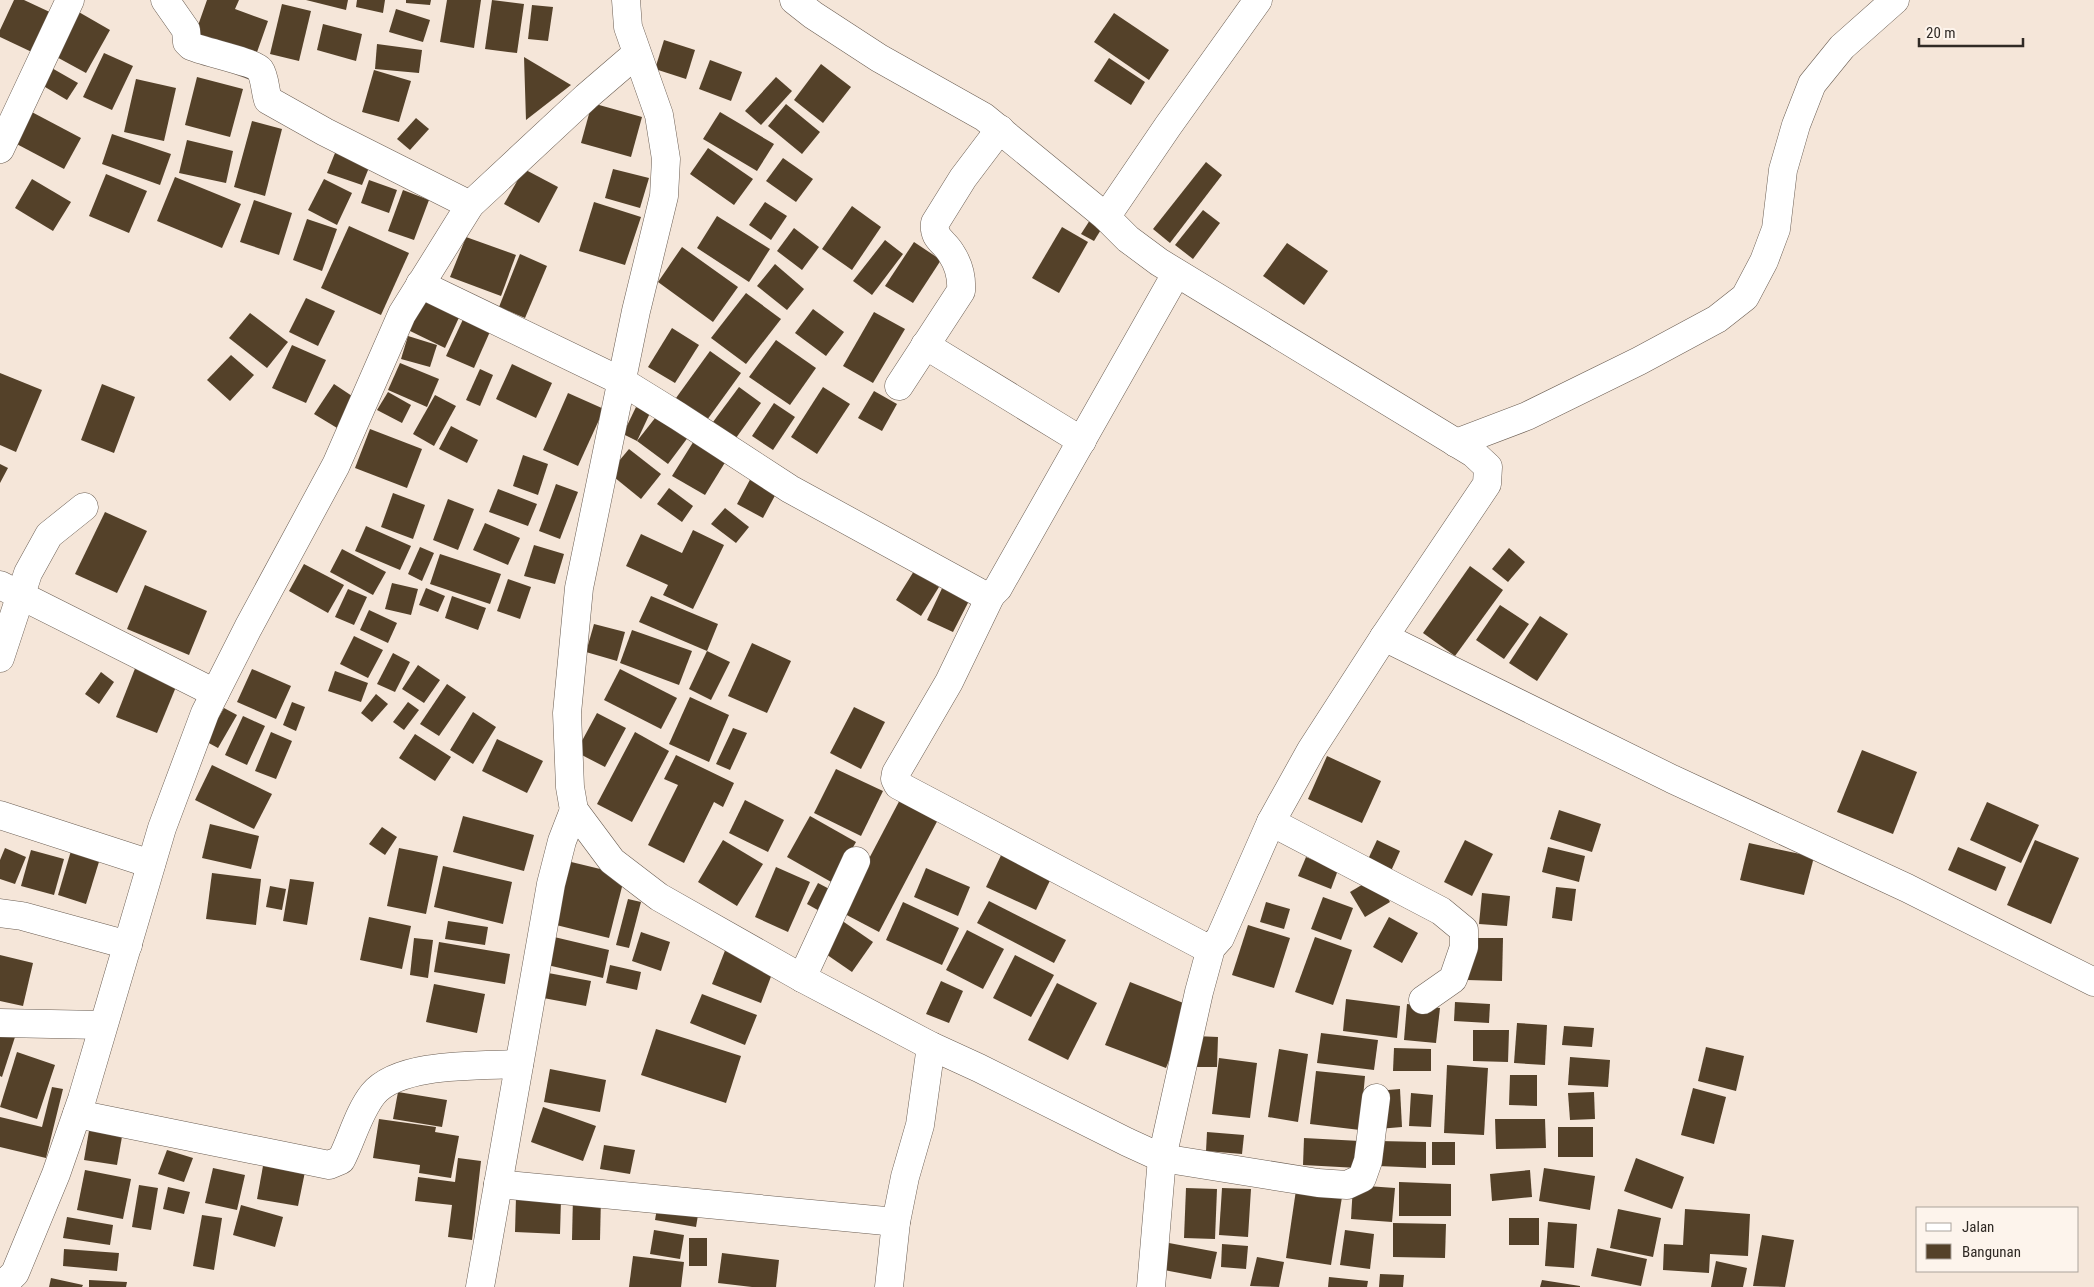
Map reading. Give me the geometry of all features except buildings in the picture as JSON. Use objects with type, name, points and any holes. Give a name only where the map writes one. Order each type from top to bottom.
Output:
[{"type":"street","points":[[0,149],[70,0]]},
{"type":"street","points":[[148,0],[161,2],[165,0],[186,30],[187,42],[191,46],[219,56],[256,65],[262,72],[268,100],[325,132],[470,205]]},
{"type":"street","points":[[794,0],[812,15],[879,58],[984,117],[1106,217],[1128,239],[1176,274],[1473,453],[1488,467],[1487,484],[1311,750],[1271,822],[1220,938],[1212,948],[1199,992],[1162,1158],[1151,1287]]},
{"type":"street","points":[[1106,217],[1258,0]]},
{"type":"street","points":[[1456,443],[1527,416],[1638,361],[1717,319],[1745,296],[1764,261],[1776,229],[1783,170],[1796,125],[1812,84],[1842,47],[1894,0]]},
{"type":"street","points":[[631,1],[628,27],[636,54],[659,114],[666,159],[664,196],[636,311],[579,588],[567,713],[570,787],[574,810],[612,861],[653,892],[802,978],[931,1046],[1162,1158],[1318,1183],[1348,1185],[1362,1178],[1368,1161],[1376,1098]]},
{"type":"street","points":[[0,1284],[6,1282],[15,1273],[56,1174],[77,1114],[162,828],[205,713],[336,465],[402,314],[470,205],[636,54]]},
{"type":"street","points":[[899,386],[961,291],[962,276],[951,252],[940,241],[934,231],[935,223],[973,164],[1000,130]]},
{"type":"street","points":[[1176,274],[998,588],[991,595],[948,682],[896,772],[895,779],[898,785],[1200,945],[1212,948]]},
{"type":"street","points":[[420,284],[622,382],[678,416],[790,490],[982,594],[991,595]]},
{"type":"street","points":[[925,345],[1082,441]]},
{"type":"street","points":[[0,658],[10,591],[28,573],[49,535],[84,507]]},
{"type":"street","points":[[10,591],[215,693]]},
{"type":"street","points":[[1384,637],[1672,779],[1907,888],[2094,982]]},
{"type":"street","points":[[480,1287],[551,884],[562,841],[574,810]]},
{"type":"street","points":[[0,815],[151,864]]},
{"type":"street","points":[[1271,822],[1441,912],[1464,930],[1464,946],[1453,979],[1423,1000]]},
{"type":"street","points":[[802,978],[856,861]]},
{"type":"street","points":[[0,913],[22,916],[128,945]]},
{"type":"street","points":[[0,1023],[102,1025]]},
{"type":"street","points":[[888,1287],[896,1222],[905,1177],[920,1125],[931,1046]]},
{"type":"street","points":[[77,1114],[329,1165],[341,1160],[371,1096],[381,1084],[417,1070],[519,1064]]},
{"type":"street","points":[[498,1184],[896,1222]]}]
